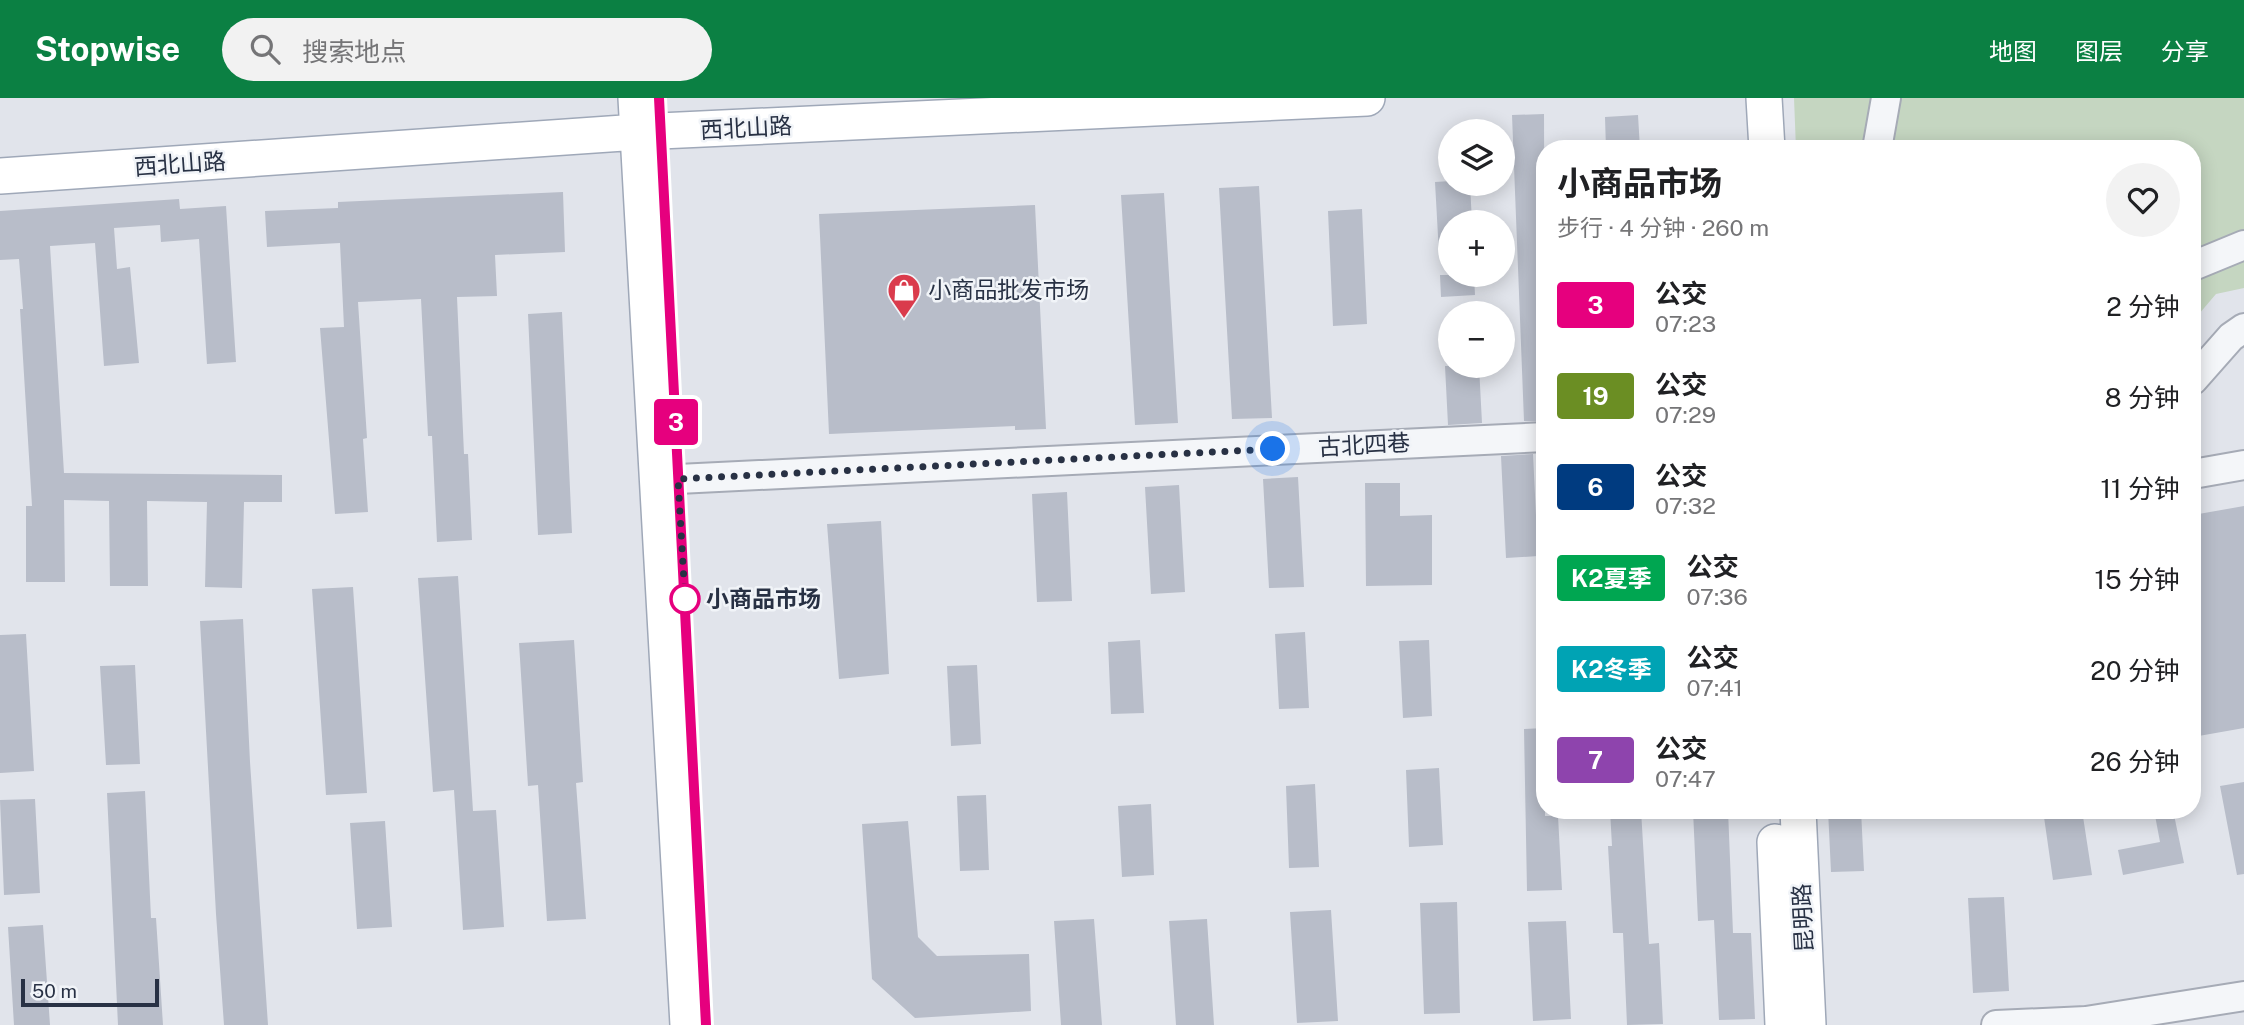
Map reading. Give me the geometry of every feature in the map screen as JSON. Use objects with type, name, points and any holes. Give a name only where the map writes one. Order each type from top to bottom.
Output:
[{"type":"main road","name":"西北山路","points":[[0,176],[649,115],[1367,98]]},
{"type":"main road","points":[[1745,98],[1747,140]]},
{"type":"main road","points":[[1764,98],[1766,140]]},
{"type":"main road","points":[[649,115],[678,479],[706,1025]]},
{"type":"main road","points":[[649,115],[688,1025]]},
{"type":"main road","name":"昆明路","points":[[1774,819],[1783,1025]]},
{"type":"main road","name":"昆明路","points":[[1798,819],[1808,1025]]},
{"type":"street","points":[[1879,140],[1886,98]]},
{"type":"street","points":[[2201,263],[2244,245]]},
{"type":"street","points":[[2201,371],[2231,337],[2244,328]]},
{"type":"street","name":"古北四巷","points":[[678,479],[1536,438]]},
{"type":"street","points":[[2201,473],[2244,465]]},
{"type":"street","points":[[1996,1025],[2086,1021],[2244,996]]},
{"type":"green space","points":[[1794,98],[2244,98],[2244,288],[2216,294],[2201,312],[2201,140],[1796,140]]},
{"type":"building","points":[[1544,114],[1544,140],[1536,140],[1536,421],[1524,421],[1515,192],[1515,119],[1512,119],[1512,115]]},
{"type":"building","points":[[1638,115],[1639,140],[1606,140],[1605,117]]},
{"type":"building","points":[[1435,182],[1438,182],[1438,196],[1471,196],[1471,210],[1438,210],[1438,236]]},
{"type":"building","points":[[1259,186],[1272,418],[1232,419],[1219,188]]},
{"type":"building","points":[[563,192],[565,252],[495,255],[497,296],[457,297],[464,454],[468,454],[472,540],[437,542],[421,299],[358,302],[367,438],[363,439],[368,512],[335,514],[320,328],[344,327],[340,243],[267,247],[265,211],[338,208],[338,202]]},
{"type":"building","points":[[1164,193],[1178,423],[1135,425],[1121,195]]},
{"type":"building","points":[[179,199],[180,209],[226,206],[236,362],[207,364],[199,239],[161,242],[160,225],[114,228],[117,269],[130,267],[139,363],[104,366],[95,243],[50,246],[64,473],[282,475],[282,502],[244,502],[242,588],[205,587],[207,502],[147,501],[148,586],[110,586],[109,501],[64,500],[65,582],[26,582],[26,506],[32,506],[20,309],[23,309],[19,259],[0,260],[0,211]]},
{"type":"building","name":"小商品批发市场","points":[[1035,205],[1046,429],[1015,430],[1015,426],[829,434],[819,214]]},
{"type":"building","points":[[1362,209],[1367,324],[1333,326],[1328,211]]},
{"type":"building","points":[[1441,287],[1475,287],[1475,295],[1441,297]]},
{"type":"building","points":[[562,312],[572,533],[538,535],[528,314]]},
{"type":"building","points":[[1446,378],[1480,378],[1482,423],[1448,425]]},
{"type":"building","points":[[1533,454],[1536,556],[1506,558],[1501,456]]},
{"type":"building","points":[[1298,477],[1304,587],[1269,588],[1263,479]]},
{"type":"building","points":[[1365,483],[1400,483],[1400,516],[1432,515],[1432,585],[1366,586]]},
{"type":"building","points":[[1179,485],[1185,592],[1151,594],[1145,487]]},
{"type":"building","points":[[1067,492],[1072,601],[1037,602],[1032,494]]},
{"type":"building","points":[[2244,506],[2244,728],[2201,736],[2201,514]]},
{"type":"building","points":[[881,521],[889,674],[839,679],[827,524]]},
{"type":"building","points":[[458,576],[473,811],[496,810],[504,927],[463,930],[454,790],[433,792],[418,578]]},
{"type":"building","points":[[353,587],[367,793],[326,795],[312,589]]},
{"type":"building","points":[[243,619],[268,1025],[224,1025],[216,914],[200,621]]},
{"type":"building","points":[[1305,632],[1309,708],[1279,709],[1275,634]]},
{"type":"building","points":[[26,634],[34,771],[0,773],[0,635]]},
{"type":"building","points":[[574,640],[583,782],[576,783],[586,919],[547,921],[538,785],[528,786],[519,643]]},
{"type":"building","points":[[1140,640],[1144,713],[1111,714],[1108,642]]},
{"type":"building","points":[[1429,640],[1432,716],[1403,718],[1399,641]]},
{"type":"building","points":[[135,665],[140,764],[106,765],[100,666]]},
{"type":"building","points":[[977,665],[981,744],[951,746],[947,666]]},
{"type":"building","points":[[1536,728],[1536,819],[1558,819],[1562,890],[1527,891],[1524,729]]},
{"type":"building","points":[[1439,768],[1443,845],[1409,847],[1406,770]]},
{"type":"building","points":[[2244,782],[2244,874],[2237,875],[2220,786]]},
{"type":"building","points":[[1315,784],[1319,867],[1289,868],[1286,786]]},
{"type":"building","points":[[145,791],[151,918],[156,918],[163,1025],[118,1025],[107,793]]},
{"type":"building","points":[[986,795],[989,870],[960,871],[957,796]]},
{"type":"building","points":[[35,799],[40,893],[4,895],[0,800]]},
{"type":"building","points":[[1151,804],[1154,875],[1122,877],[1118,806]]},
{"type":"building","points":[[1610,819],[1642,819],[1649,944],[1659,943],[1663,1024],[1627,1025],[1623,933],[1613,933],[1608,846],[1612,846]]},
{"type":"building","points":[[1693,819],[1728,819],[1733,933],[1751,933],[1755,1019],[1719,1020],[1714,920],[1698,921]]},
{"type":"building","points":[[1828,819],[1861,819],[1864,871],[1831,872]]},
{"type":"building","points":[[2044,819],[2083,819],[2092,875],[2053,880]]},
{"type":"building","points":[[2156,819],[2175,819],[2184,863],[2123,875],[2118,850],[2160,842]]},
{"type":"building","points":[[385,821],[392,927],[357,929],[350,823]]},
{"type":"building","points":[[908,821],[918,937],[937,956],[1029,954],[1031,1011],[915,1018],[872,979],[862,824]]},
{"type":"building","points":[[2004,897],[2009,991],[1973,993],[1968,898]]},
{"type":"building","points":[[1457,902],[1460,1013],[1424,1014],[1420,903]]},
{"type":"building","points":[[1331,910],[1338,1021],[1297,1023],[1290,912]]},
{"type":"building","points":[[1094,919],[1102,1025],[1061,1025],[1054,921]]},
{"type":"building","points":[[1207,919],[1214,1025],[1176,1025],[1169,921]]},
{"type":"building","points":[[1566,921],[1571,1019],[1533,1021],[1528,922]]},
{"type":"building","points":[[43,925],[50,1025],[14,1025],[8,927]]},
{"type":"bus line","name":"3","points":[[659,98],[706,1025]]},
{"type":"place","name":"小商品批发市场","points":[[904,320]]},
{"type":"place","name":"小商品市场","points":[[685,599]]},
{"type":"route","points":[[685,599],[678,479],[1273,449]]}]
